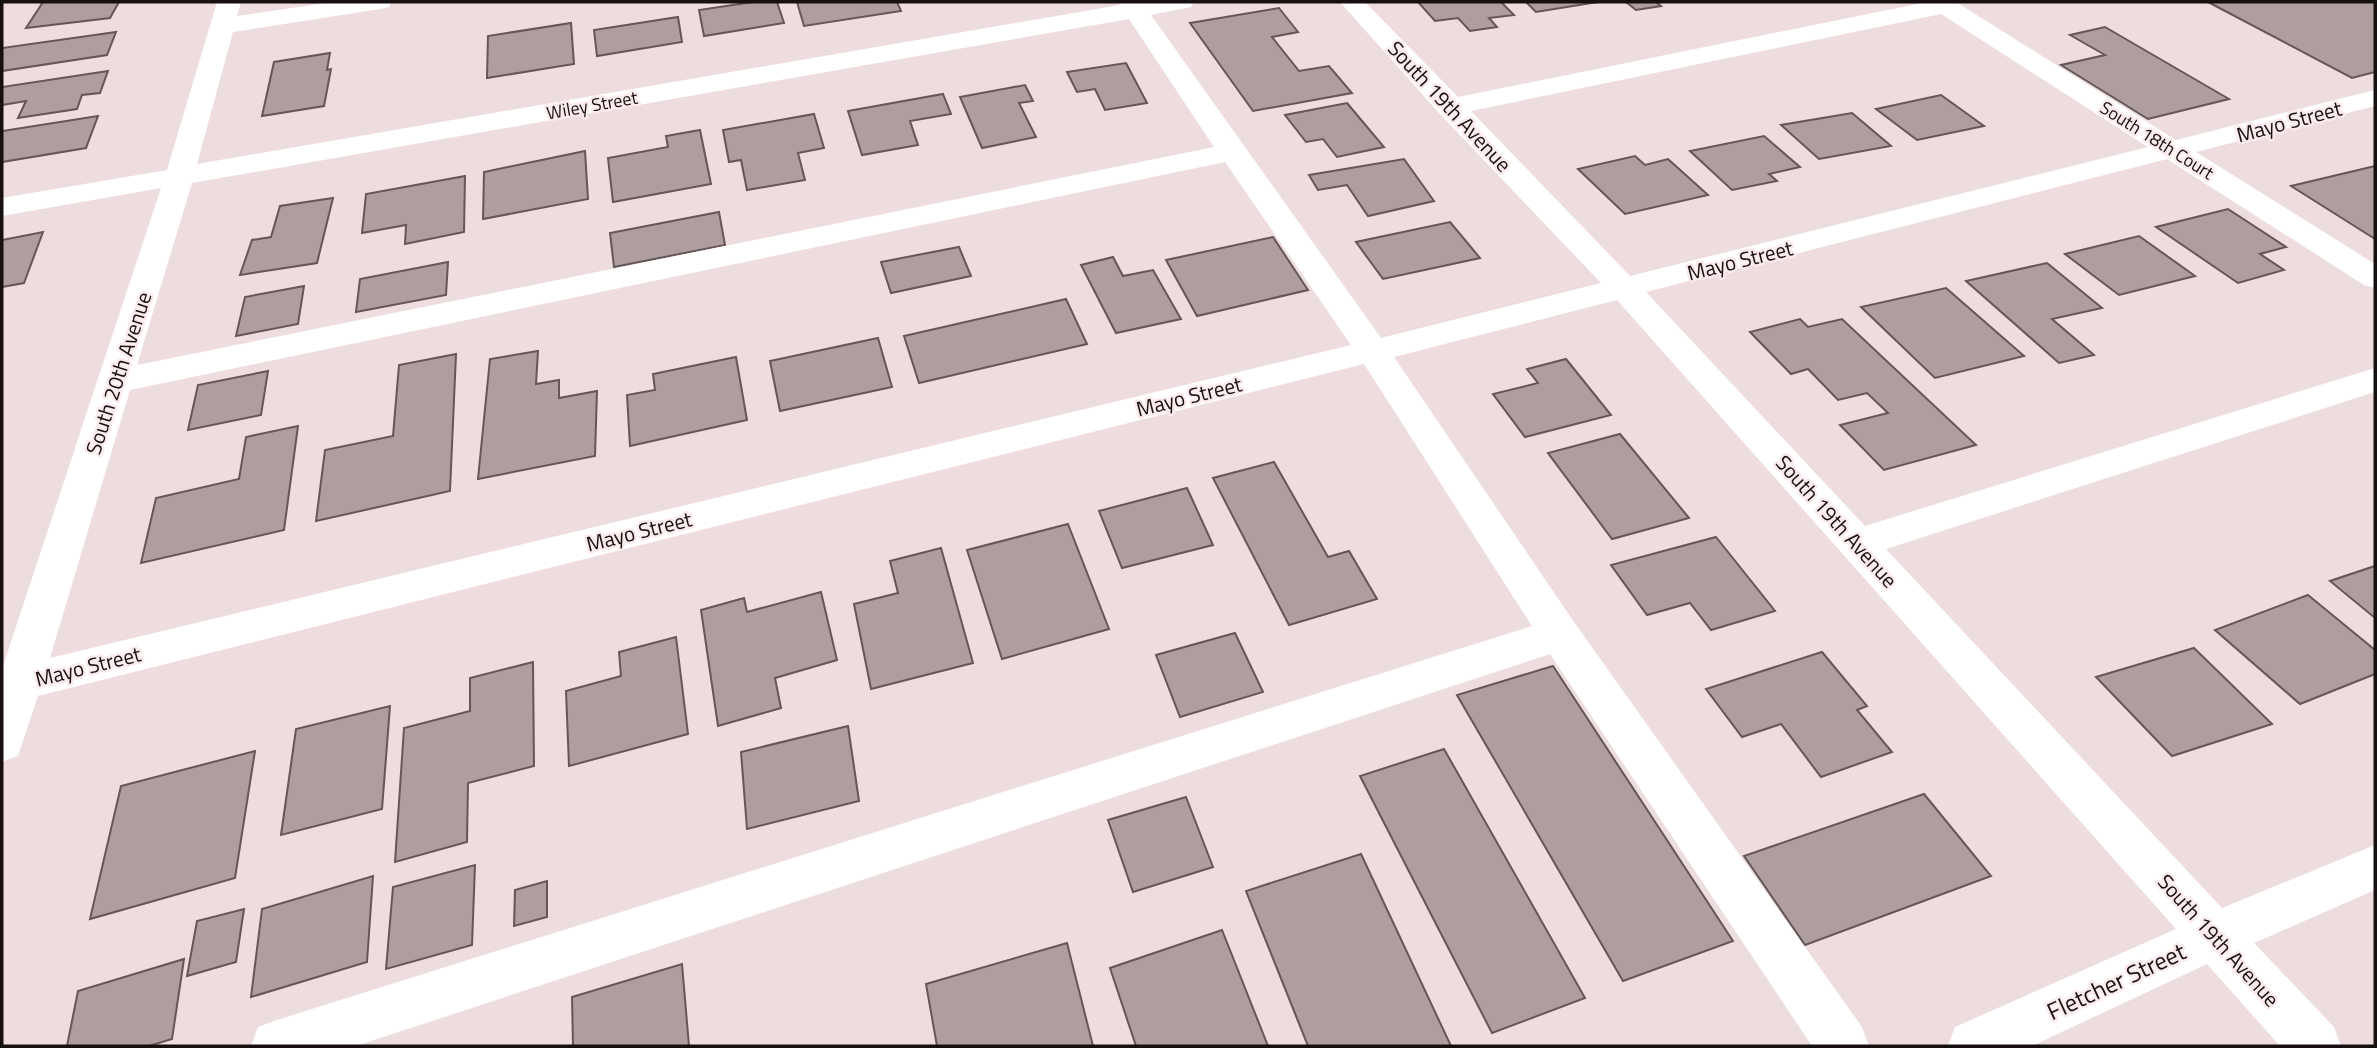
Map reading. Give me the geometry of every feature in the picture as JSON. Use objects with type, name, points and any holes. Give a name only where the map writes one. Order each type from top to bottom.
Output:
[{"type":"street","points":[[225,14],[380,2]]},
{"type":"street","name":"Wiley Street","points":[[2,207],[1133,6],[1182,2]]},
{"type":"street","name":"South 19th Avenue","points":[[1352,2],[1624,288],[2315,1046]]},
{"type":"street","points":[[1449,107],[1942,4]]},
{"type":"street","name":"South 18th Court","points":[[1942,4],[2375,278]]},
{"type":"street","points":[[1133,6],[1232,152],[1373,351],[1559,634],[1843,1046]]},
{"type":"street","name":"South 20th Avenue","points":[[2,743],[11,684],[116,381],[180,177],[225,14]]},
{"type":"street","name":"Mayo Street","points":[[11,684],[1373,351],[2375,98]]},
{"type":"street","points":[[116,381],[1232,152]]},
{"type":"street","points":[[1857,542],[2375,380]]},
{"type":"street","points":[[277,1046],[1559,634]]},
{"type":"street","name":"Fletcher Street","points":[[1974,1046],[2214,936],[2375,867]]},
{"type":"building","points":[[43,2],[119,2],[110,18],[26,28]]},
{"type":"building","points":[[753,2],[777,2],[784,23],[704,36],[699,10]]},
{"type":"building","points":[[797,2],[897,2],[901,11],[804,26]]},
{"type":"building","points":[[1418,2],[1501,2],[1514,15],[1489,18],[1497,27],[1470,31],[1458,18],[1435,21]]},
{"type":"building","points":[[1526,2],[1598,2],[1536,12]]},
{"type":"building","points":[[1626,2],[1656,2],[1661,6],[1636,10]]},
{"type":"building","points":[[2208,2],[2375,2],[2375,72],[2352,78]]},
{"type":"building","points":[[1279,8],[1298,32],[1272,37],[1299,71],[1329,66],[1352,93],[1253,111],[1190,23]]},
{"type":"building","points":[[678,17],[682,42],[597,56],[594,30]]},
{"type":"building","points":[[571,23],[574,64],[487,78],[488,36]]},
{"type":"building","points":[[2105,27],[2229,99],[2148,119],[2061,65],[2105,55],[2070,35]]},
{"type":"building","points":[[116,32],[107,55],[2,71],[2,48]]},
{"type":"building","points":[[330,53],[327,70],[331,69],[324,106],[262,116],[274,62]]},
{"type":"building","points":[[1126,63],[1147,103],[1105,110],[1095,89],[1077,92],[1067,72]]},
{"type":"building","points":[[108,71],[100,93],[82,95],[77,109],[18,118],[26,101],[2,105],[2,87]]},
{"type":"building","points":[[1025,85],[1033,101],[1019,103],[1036,137],[982,148],[960,97]]},
{"type":"building","points":[[943,94],[951,114],[910,121],[918,145],[862,155],[848,111]]},
{"type":"building","points":[[1941,95],[1984,126],[1917,140],[1876,109]]},
{"type":"building","points":[[1347,103],[1384,147],[1337,157],[1323,139],[1306,142],[1285,115]]},
{"type":"building","points":[[1852,113],[1891,146],[1819,159],[1781,125]]},
{"type":"building","points":[[814,114],[824,148],[798,153],[805,180],[747,190],[741,160],[729,162],[723,130]]},
{"type":"building","points":[[98,116],[86,148],[2,162],[2,131]]},
{"type":"building","points":[[700,130],[711,184],[613,202],[608,158],[668,147],[666,136]]},
{"type":"building","points":[[1764,136],[1800,167],[1769,174],[1777,181],[1732,190],[1690,151]]},
{"type":"building","points":[[585,151],[588,199],[483,219],[484,172]]},
{"type":"building","points":[[1635,156],[1645,165],[1668,159],[1708,195],[1625,214],[1578,169]]},
{"type":"building","points":[[1404,159],[1434,201],[1368,216],[1347,185],[1318,190],[1309,175]]},
{"type":"building","points":[[2375,166],[2375,239],[2291,186]]},
{"type":"building","points":[[465,176],[464,232],[405,244],[406,225],[362,233],[366,194]]},
{"type":"building","points":[[333,198],[317,263],[240,275],[252,240],[271,237],[280,206]]},
{"type":"building","points":[[2228,209],[2286,247],[2260,254],[2284,270],[2238,283],[2156,227]]},
{"type":"building","points":[[719,212],[725,245],[614,267],[610,233]]},
{"type":"building","points":[[1450,222],[1480,258],[1383,279],[1356,242]]},
{"type":"building","points":[[43,232],[24,283],[2,287],[2,240]]},
{"type":"building","points":[[2139,236],[2195,276],[2119,295],[2065,254]]},
{"type":"building","points":[[1273,237],[1308,290],[1197,316],[1166,260]]},
{"type":"building","points":[[959,247],[971,276],[891,293],[881,262]]},
{"type":"building","points":[[1113,257],[1123,276],[1153,270],[1181,319],[1116,333],[1081,265]]},
{"type":"building","points":[[448,262],[446,295],[356,312],[360,279]]},
{"type":"building","points":[[2047,263],[2102,308],[2052,319],[2094,355],[2059,363],[1966,281]]},
{"type":"building","points":[[304,286],[298,324],[236,336],[245,297]]},
{"type":"building","points":[[1946,288],[2024,356],[1935,378],[1861,307]]},
{"type":"building","points":[[1066,299],[1087,344],[919,383],[904,336]]},
{"type":"building","points":[[1800,319],[1808,327],[1842,319],[1976,445],[1884,470],[1840,425],[1888,413],[1867,393],[1838,400],[1808,369],[1791,374],[1750,332]]},
{"type":"building","points":[[878,338],[892,387],[780,411],[770,361]]},
{"type":"building","points":[[538,351],[536,384],[559,380],[559,398],[597,391],[595,456],[478,479],[490,359]]},
{"type":"building","points":[[456,354],[450,491],[316,521],[325,450],[393,436],[399,365]]},
{"type":"building","points":[[736,357],[747,420],[630,446],[627,395],[655,390],[653,374]]},
{"type":"building","points":[[1566,359],[1611,415],[1525,437],[1493,394],[1538,383],[1527,369]]},
{"type":"building","points":[[268,371],[261,415],[188,430],[198,385]]},
{"type":"building","points":[[298,426],[284,530],[141,563],[156,498],[239,479],[246,437]]},
{"type":"building","points":[[1620,434],[1689,518],[1612,539],[1548,453]]},
{"type":"building","points":[[1274,462],[1328,557],[1349,551],[1377,599],[1289,625],[1213,478]]},
{"type":"building","points":[[1187,488],[1213,545],[1122,568],[1099,511]]},
{"type":"building","points":[[1068,524],[1109,629],[1002,659],[967,550]]},
{"type":"building","points":[[1716,537],[1775,611],[1711,630],[1690,603],[1647,615],[1611,565]]},
{"type":"building","points":[[941,548],[973,663],[871,689],[854,604],[898,593],[890,561]]},
{"type":"building","points":[[2375,566],[2375,618],[2330,581]]},
{"type":"building","points":[[821,592],[837,660],[775,678],[781,708],[718,726],[701,610],[744,598],[747,612]]},
{"type":"building","points":[[2308,595],[2375,650],[2375,674],[2300,704],[2215,630]]},
{"type":"building","points":[[1235,633],[1263,692],[1180,717],[1156,655]]},
{"type":"building","points":[[676,637],[688,734],[569,766],[566,691],[621,676],[619,652]]},
{"type":"building","points":[[2194,648],[2272,724],[2172,756],[2096,677]]},
{"type":"building","points":[[1822,652],[1867,706],[1857,710],[1892,752],[1821,777],[1781,724],[1742,737],[1706,689]]},
{"type":"building","points":[[533,662],[534,766],[468,783],[467,842],[395,862],[404,728],[470,711],[470,678]]},
{"type":"building","points":[[1553,666],[1733,941],[1623,981],[1457,695]]},
{"type":"building","points":[[390,706],[382,809],[281,835],[296,729]]},
{"type":"building","points":[[848,726],[859,801],[747,829],[741,752]]},
{"type":"building","points":[[1444,749],[1585,998],[1492,1033],[1360,776]]},
{"type":"building","points":[[255,751],[235,878],[90,919],[121,786]]},
{"type":"building","points":[[1924,794],[1991,876],[1805,945],[1744,856]]},
{"type":"building","points":[[1186,797],[1213,867],[1133,892],[1108,820]]},
{"type":"building","points":[[1361,854],[1451,1046],[1308,1046],[1246,891]]},
{"type":"building","points":[[475,865],[472,945],[386,969],[393,887]]},
{"type":"building","points":[[373,876],[367,962],[251,997],[262,909]]},
{"type":"building","points":[[547,881],[547,917],[514,926],[515,890]]},
{"type":"building","points":[[244,909],[236,962],[187,976],[197,921]]},
{"type":"building","points":[[1222,930],[1268,1046],[1136,1046],[1110,968]]},
{"type":"building","points":[[1067,943],[1093,1046],[937,1046],[926,984]]},
{"type":"building","points":[[184,959],[172,1039],[149,1046],[67,1046],[78,991]]},
{"type":"building","points":[[682,964],[689,1046],[573,1046],[572,997]]}]
